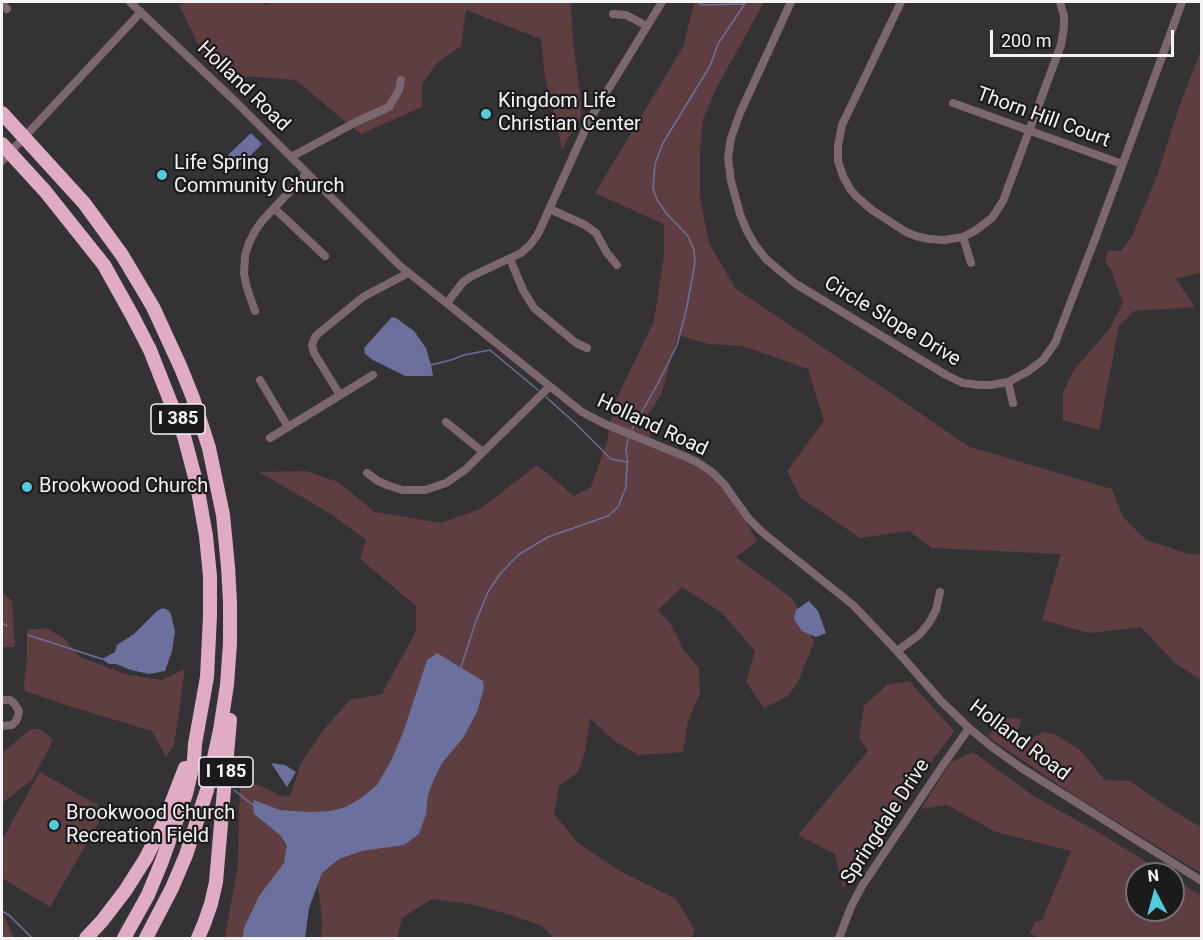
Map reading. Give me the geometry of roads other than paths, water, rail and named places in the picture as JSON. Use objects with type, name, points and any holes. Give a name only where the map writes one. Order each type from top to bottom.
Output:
[{"type":"highway","name":"I 385","points":[[2,113],[67,183],[103,228],[138,281],[168,339],[193,398],[214,469],[225,535],[230,602],[227,685],[212,771],[201,811],[168,897],[146,939]]},
{"type":"highway","name":"I 385","points":[[2,144],[45,191],[104,266],[134,317],[150,350],[184,436],[197,485],[206,536],[210,576],[207,677],[194,760],[186,794],[168,844],[147,895],[124,939]]},
{"type":"highway","name":"I 185","points":[[198,939],[211,904],[219,856],[235,640],[230,602]]},
{"type":"highway","name":"I 185","points":[[86,939],[125,891],[146,858],[164,822],[195,744]]},
{"type":"street","name":"Holland Road","points":[[130,2],[236,102],[408,273],[582,412],[698,462],[712,472],[762,532],[853,605],[941,701],[969,728],[1020,767],[1202,881]]},
{"type":"street","points":[[447,303],[463,282],[521,253],[538,234],[590,119],[662,2]]},
{"type":"street","name":"Circle Slope Drive","points":[[791,2],[740,113],[731,138],[729,158],[731,181],[747,231],[755,246],[766,259],[796,284],[946,375],[979,385],[1008,382],[1020,376],[1037,365],[1055,343],[1182,2]]},
{"type":"street","points":[[901,2],[842,125],[838,161],[850,189],[872,210],[906,232],[929,239],[944,240],[963,237],[976,231],[1000,207],[1006,195],[1063,37],[1064,16],[1060,2]]},
{"type":"street","points":[[2,161],[141,12]]},
{"type":"street","points":[[613,14],[626,15],[647,26]]},
{"type":"street","points":[[291,157],[389,107],[399,90],[401,80]]},
{"type":"street","name":"Thorn Hill Court","points":[[953,103],[1122,164]]},
{"type":"street","points":[[255,311],[245,281],[245,255],[249,243],[255,231],[274,208],[307,173]]},
{"type":"street","points":[[274,208],[325,256]]},
{"type":"street","points":[[550,209],[585,225],[596,234],[617,265]]},
{"type":"street","points":[[963,237],[971,263]]},
{"type":"street","points":[[510,259],[523,290],[534,308],[576,343],[587,348]]},
{"type":"street","points":[[340,395],[314,353],[312,345],[315,338],[363,297],[408,273]]},
{"type":"street","points":[[270,438],[373,375]]},
{"type":"street","points":[[260,380],[288,427]]},
{"type":"street","points":[[1008,382],[1013,403]]},
{"type":"street","points":[[367,473],[378,481],[395,488],[411,491],[440,486],[465,470],[549,387]]},
{"type":"street","points":[[446,422],[483,452]]},
{"type":"street","points":[[897,651],[919,635],[929,624],[936,610],[940,592]]},
{"type":"street","points":[[2,700],[6,699],[14,703],[19,711],[12,725],[2,726]]},
{"type":"street","name":"Springdale Drive","points":[[840,939],[851,907],[862,886],[969,728]]},
{"type":"water","points":[[251,133],[262,144],[239,167],[228,155]]},
{"type":"water","points":[[392,317],[414,331],[426,348],[433,376],[405,376],[365,354],[364,348]]},
{"type":"water","points":[[809,601],[818,611],[826,633],[816,637],[802,631],[794,619],[796,610]]},
{"type":"water","points":[[163,608],[171,614],[175,632],[172,651],[165,671],[149,674],[109,664],[102,659],[115,652],[117,645],[134,634]]},
{"type":"water","points":[[437,653],[483,681],[484,688],[477,712],[463,738],[442,763],[434,779],[419,834],[404,845],[362,851],[339,859],[322,873],[309,908],[305,938],[244,938],[244,928],[259,896],[284,863],[287,845],[280,835],[254,814],[254,800],[280,810],[309,812],[330,811],[346,807],[361,798],[377,785],[392,759],[427,660]]},
{"type":"water","points":[[271,763],[285,765],[296,772],[287,787]]},
{"type":"waterway","points":[[697,2],[703,5],[744,4]]},
{"type":"waterway","points":[[632,429],[677,345],[695,263],[694,250],[688,236],[657,200],[653,188],[655,164],[663,143],[710,66],[718,44],[746,2]]},
{"type":"waterway","points":[[431,365],[490,350],[538,390]]},
{"type":"waterway","points":[[546,397],[611,459],[627,462]]},
{"type":"waterway","points":[[461,667],[488,592],[500,574],[518,555],[548,537],[608,516],[618,507],[626,487],[628,439]]},
{"type":"waterway","points":[[2,623],[7,626]]},
{"type":"waterway","points":[[28,635],[102,659]]},
{"type":"waterway","points":[[234,790],[253,805]]},
{"type":"waterway","points":[[2,911],[32,938]]},
{"type":"place","name":"Kingdom Life Christian Center","points":[[486,114]]},
{"type":"place","name":"Life Spring Community Church","points":[[162,175]]},
{"type":"place","name":"Brookwood Church","points":[[27,487]]},
{"type":"place","name":"Brookwood Church Recreation Field","points":[[54,825]]}]
